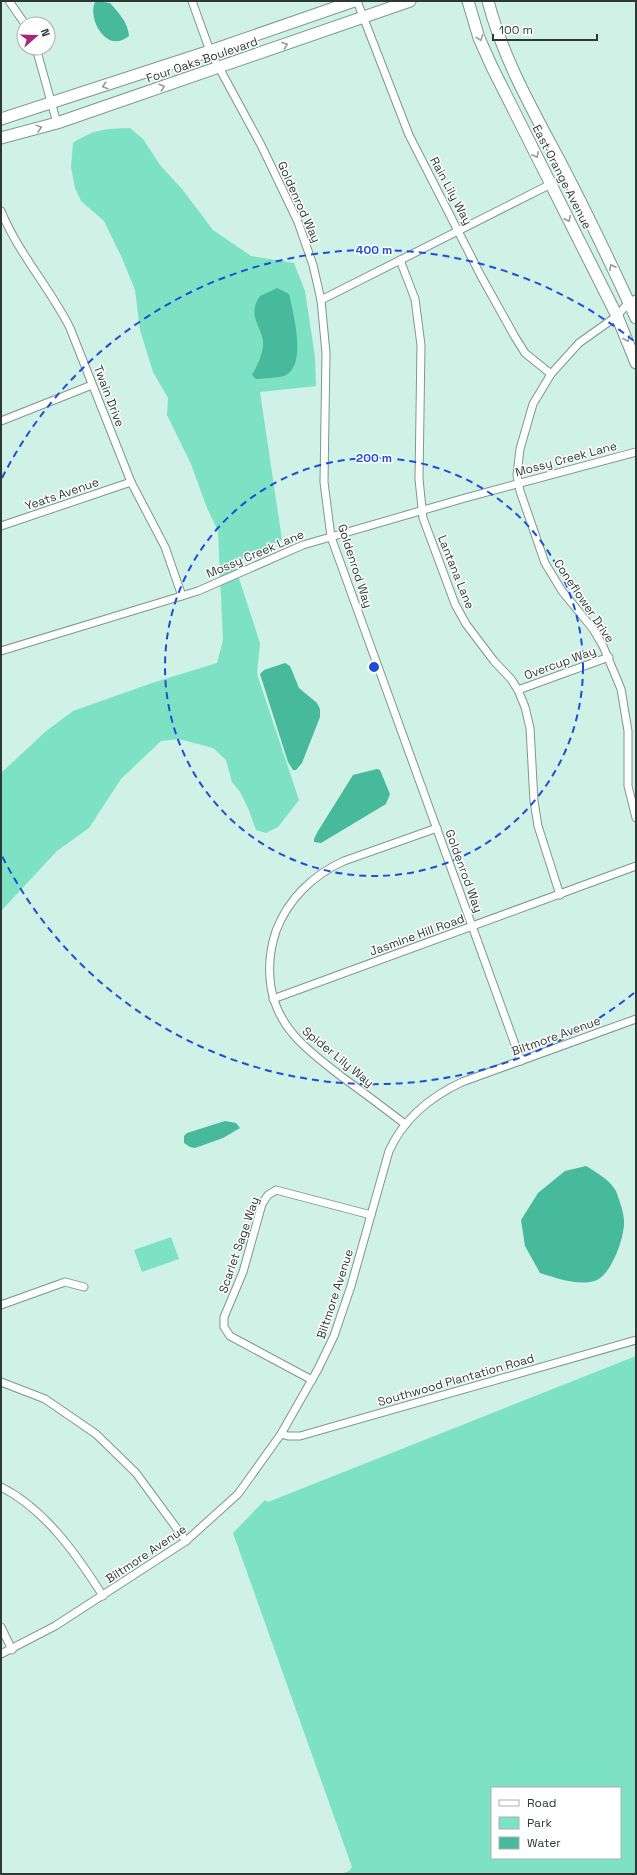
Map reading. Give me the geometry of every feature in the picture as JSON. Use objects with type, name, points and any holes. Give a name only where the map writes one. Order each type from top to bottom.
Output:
[{"type":"street","points":[[9,1],[20,16]]},
{"type":"street","name":"Goldenrod Way","points":[[192,1],[210,51],[260,145],[298,222],[313,265],[321,300],[326,353],[324,482],[331,536],[521,1061]]},
{"type":"street","name":"Four Oaks Boulevard","points":[[1,119],[52,104],[354,1]]},
{"type":"street","name":"Rain Lily Way","points":[[358,1],[409,135],[459,230],[481,276],[525,353],[552,374]]},
{"type":"street","name":"Four Oaks Boulevard","points":[[1,138],[57,123],[410,1]]},
{"type":"street","name":"East Orange Avenue","points":[[468,1],[479,38],[489,60],[609,299],[636,363]]},
{"type":"street","name":"East Orange Avenue","points":[[488,1],[500,40],[528,101],[632,300],[636,318]]},
{"type":"street","points":[[38,56],[57,123]]},
{"type":"street","points":[[321,300],[551,184]]},
{"type":"street","name":"Twain Drive","points":[[1,211],[16,244],[59,306],[70,328],[131,482],[166,547],[182,596]]},
{"type":"street","name":"Lantana Lane","points":[[400,260],[410,282],[416,304],[421,345],[419,479],[421,510],[455,604],[466,624],[518,690],[530,728],[534,801],[538,826],[560,895]]},
{"type":"street","points":[[609,299],[612,301],[632,300]]},
{"type":"street","name":"Coneflower Drive","points":[[632,300],[617,316],[579,343],[552,374],[533,404],[520,449],[517,475],[518,484],[545,563],[552,577],[593,629],[608,657],[620,689],[625,708],[628,739],[628,786],[636,818]]},
{"type":"street","points":[[1,421],[92,385]]},
{"type":"street","name":"Mossy Creek Lane","points":[[1,651],[182,596],[288,550],[331,536],[636,452]]},
{"type":"street","name":"Yeats Avenue","points":[[1,526],[131,482]]},
{"type":"street","name":"Overcup Way","points":[[518,690],[608,657]]},
{"type":"street","name":"Spider Lily Way","points":[[405,1124],[299,1042],[282,1020],[273,999],[269,975],[271,949],[279,923],[288,906],[296,896],[331,867],[437,828]]},
{"type":"street","name":"Jasmine Hill Road","points":[[273,999],[636,866]]},
{"type":"street","name":"Biltmore Avenue","points":[[1,1654],[12,1650],[55,1626],[186,1541],[238,1494],[281,1434],[326,1355],[344,1309],[389,1150],[405,1124],[427,1103],[448,1089],[636,1019]]},
{"type":"street","name":"Scarlet Sage Way","points":[[312,1380],[230,1336],[224,1327],[224,1317],[243,1272],[262,1204],[268,1194],[276,1190],[371,1215]]},
{"type":"street","points":[[1,1305],[65,1282],[84,1287]]},
{"type":"street","name":"Southwood Plantation Road","points":[[281,1434],[288,1436],[300,1436],[636,1340]]},
{"type":"street","points":[[1,1382],[45,1400],[96,1434],[136,1473],[186,1541]]},
{"type":"street","points":[[1,1487],[11,1492],[47,1522],[70,1549],[103,1596]]},
{"type":"street","points":[[1,1627],[12,1650]]},
{"type":"green space","points":[[130,128],[143,139],[160,165],[182,189],[213,230],[251,256],[294,263],[305,291],[315,357],[316,386],[260,392],[282,540],[234,563],[260,643],[257,674],[299,800],[278,827],[266,833],[256,830],[240,792],[232,782],[226,760],[213,748],[179,739],[161,741],[121,779],[89,828],[57,851],[1,911],[1,773],[45,732],[73,711],[152,683],[217,663],[223,640],[218,531],[207,508],[191,464],[167,415],[168,398],[153,372],[140,330],[135,290],[122,258],[104,221],[81,201],[75,188],[71,167],[73,143],[80,138],[94,132]]},
{"type":"green space","points":[[171,1237],[179,1259],[142,1272],[134,1250]]},
{"type":"green space","points":[[636,1356],[636,1874],[341,1874],[349,1871],[352,1867],[233,1533],[265,1500],[268,1502]]},
{"type":"water","points":[[96,1],[110,3],[125,22],[129,36],[120,41],[112,41],[105,37],[95,23],[93,14]]},
{"type":"water","points":[[277,288],[289,294],[296,325],[297,351],[295,362],[291,371],[284,376],[256,379],[252,375],[260,357],[263,340],[254,311],[260,296]]},
{"type":"water","points":[[285,663],[290,666],[299,688],[317,703],[320,709],[320,717],[302,763],[296,770],[293,770],[288,762],[260,674],[264,670]]},
{"type":"water","points":[[377,769],[380,770],[390,794],[386,804],[321,843],[314,842],[318,831],[353,775]]},
{"type":"water","points":[[225,1121],[236,1123],[240,1128],[223,1138],[195,1148],[184,1143],[184,1136],[187,1133]]},
{"type":"water","points":[[586,1166],[607,1180],[616,1191],[623,1214],[624,1228],[620,1244],[608,1270],[597,1280],[583,1283],[540,1273],[525,1246],[521,1220],[538,1193],[565,1171]]}]
